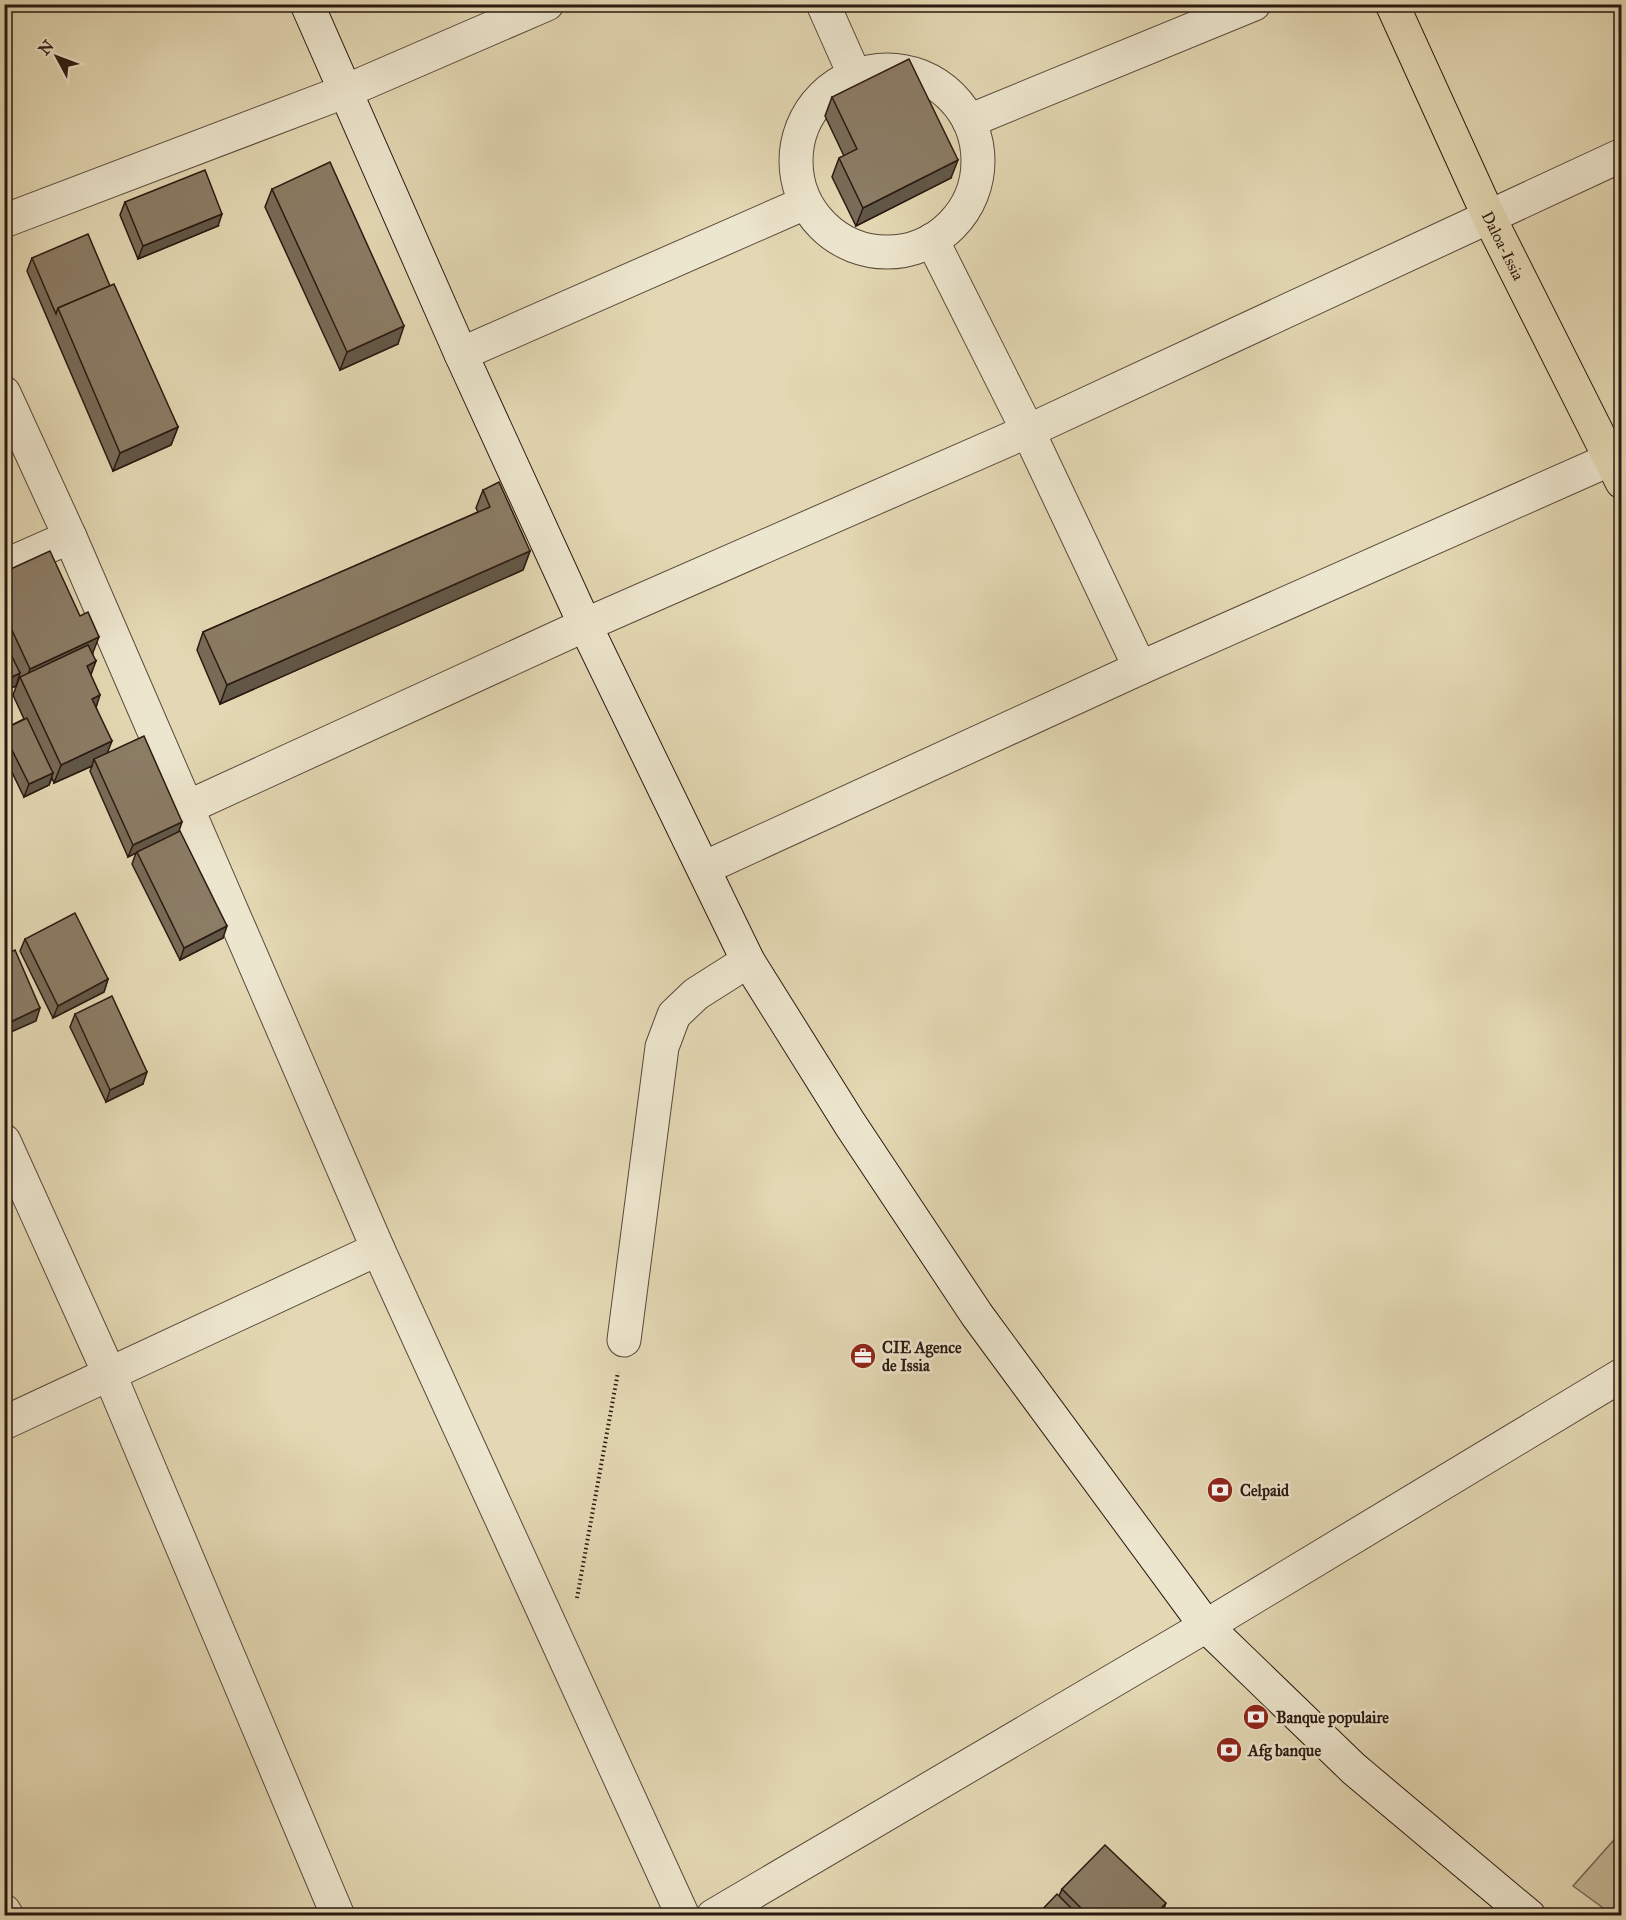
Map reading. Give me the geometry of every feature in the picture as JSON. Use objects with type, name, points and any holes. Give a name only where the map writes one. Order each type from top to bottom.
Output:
[{"type":"main road","name":"Daloa-Issia","points":[[1392,4],[1489,217],[1616,471]]},
{"type":"street","points":[[307,4],[461,354],[585,625],[747,961],[850,1124],[977,1315],[1206,1626],[1354,1769],[1529,1916]]},
{"type":"street","points":[[4,221],[346,91],[547,4]]},
{"type":"street","points":[[823,4],[855,76]]},
{"type":"street","points":[[969,121],[1254,4]]},
{"type":"street","points":[[881,70],[908,72],[933,82],[954,99],[969,121],[977,147],[977,174],[969,201],[953,223],[932,240],[904,251],[875,252],[856,247],[846,244],[822,226],[805,202],[797,178],[796,161],[802,128],[815,106],[833,88],[855,76],[881,70]]},
{"type":"street","points":[[188,807],[585,625],[1028,430],[1622,155]]},
{"type":"street","points":[[461,354],[805,202]]},
{"type":"street","points":[[932,240],[1028,430],[1140,668]]},
{"type":"street","points":[[4,393],[70,537],[188,807],[378,1249],[683,1916]]},
{"type":"street","points":[[704,868],[1140,668],[1616,471]]},
{"type":"street","points":[[4,566],[70,537]]},
{"type":"street","points":[[624,1340],[662,1047],[675,1015],[696,994],[747,961]]},
{"type":"street","points":[[4,1141],[109,1373],[338,1916]]},
{"type":"street","points":[[4,1423],[378,1249]]},
{"type":"street","points":[[713,1916],[1206,1626],[1622,1375]]},
{"type":"street","points":[[4,1911],[6,1916]]},
{"type":"path","points":[[552,1628],[577,1600],[624,1340]]},
{"type":"shaded area","points":[[1621,1832],[1621,1915],[1613,1915],[1573,1886]]},
{"type":"building","points":[[909,59],[958,160],[863,208],[839,158],[857,149],[832,97]]},
{"type":"building","points":[[330,162],[404,326],[347,352],[272,189]]},
{"type":"building","points":[[205,170],[222,214],[143,246],[125,202]]},
{"type":"building","points":[[88,234],[110,286],[58,308],[56,314],[32,258]]},
{"type":"building","points":[[114,284],[178,427],[120,453],[58,308]]},
{"type":"building","points":[[499,482],[530,551],[227,685],[203,632],[490,507],[483,490]]},
{"type":"building","points":[[50,551],[80,616],[88,612],[99,637],[30,669],[4,613],[4,572]]},
{"type":"building","points":[[4,640],[20,673],[4,681]]},
{"type":"building","points":[[88,645],[96,661],[87,666],[100,695],[92,699],[112,741],[61,765],[20,677]]},
{"type":"building","points":[[27,718],[53,773],[29,784],[4,734],[4,729]]},
{"type":"building","points":[[144,736],[182,822],[133,845],[94,759]]},
{"type":"building","points":[[180,831],[227,926],[184,948],[137,852]]},
{"type":"building","points":[[75,913],[108,979],[58,1006],[25,939]]},
{"type":"building","points":[[15,950],[40,1008],[4,1025],[4,955]]},
{"type":"building","points":[[112,996],[147,1072],[110,1090],[75,1014]]},
{"type":"building","points":[[1105,1845],[1166,1903],[1154,1916],[1089,1916],[1062,1889]]},
{"type":"building","points":[[1057,1894],[1079,1916],[1036,1916]]},
{"type":"place","name":"CIE Agence de Issia","points":[[863,1356]]},
{"type":"place","name":"Celpaid","points":[[1220,1490]]},
{"type":"place","name":"Banque populaire","points":[[1256,1717]]},
{"type":"place","name":"Afg banque","points":[[1229,1750]]}]
